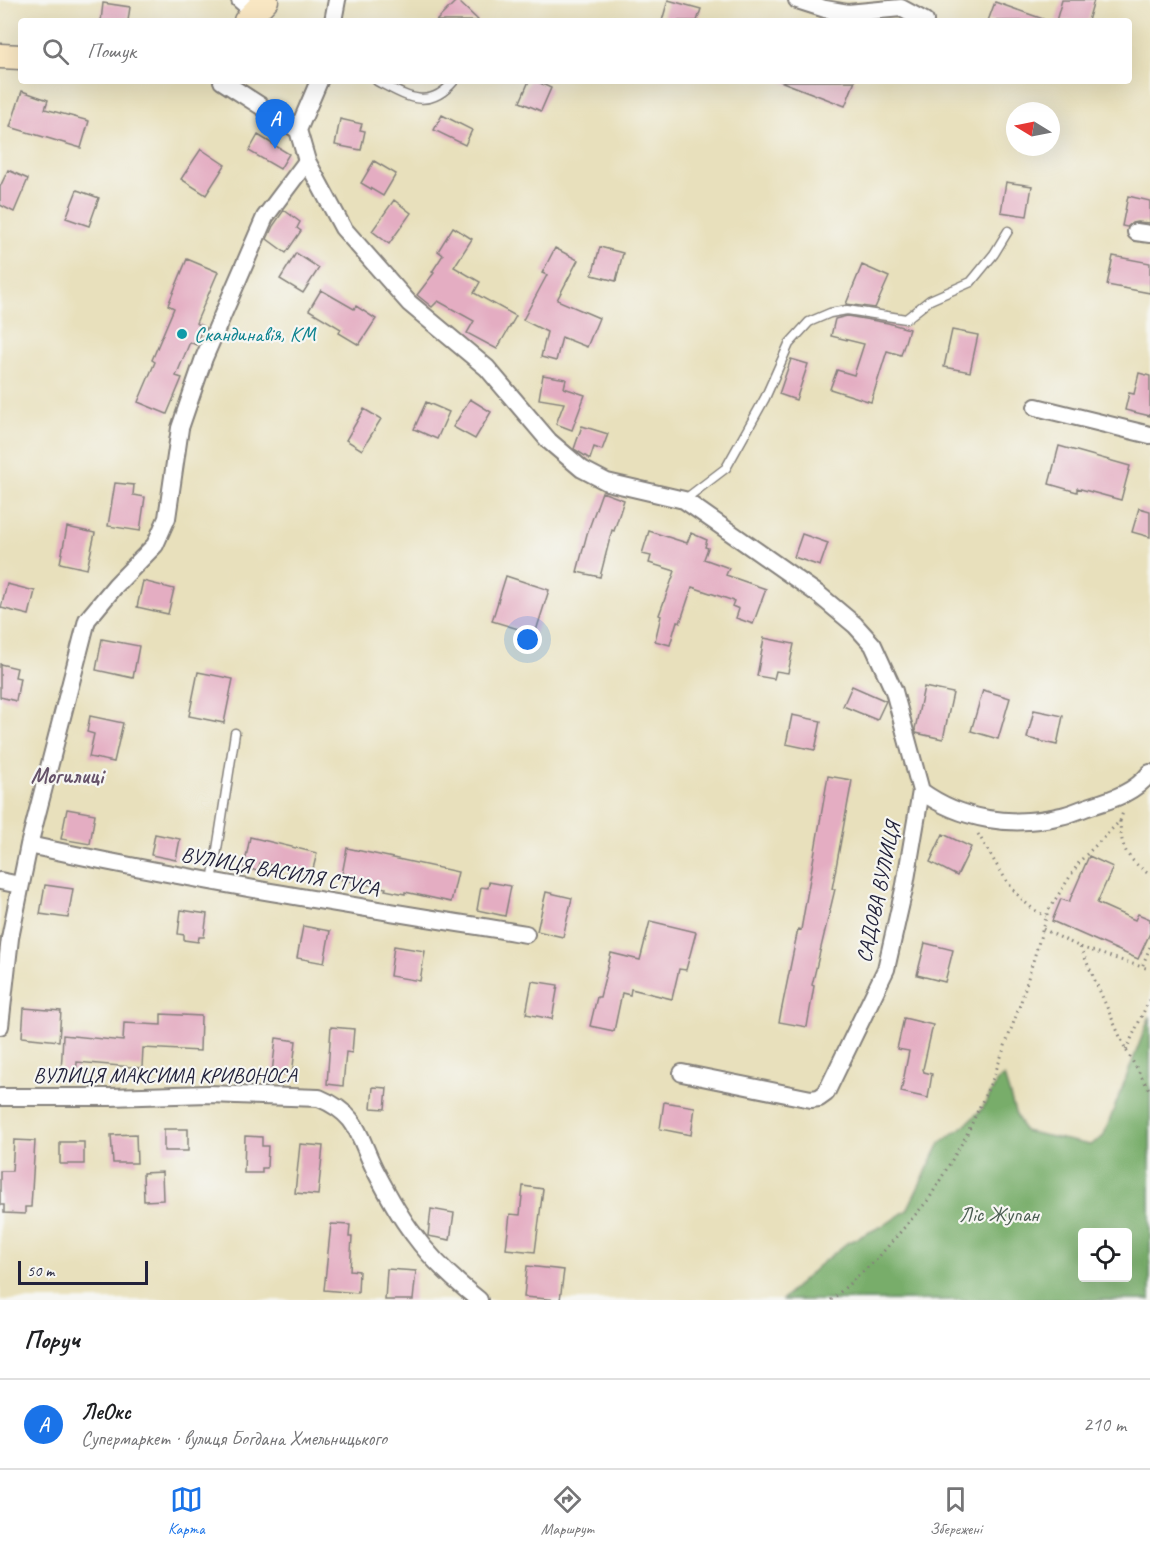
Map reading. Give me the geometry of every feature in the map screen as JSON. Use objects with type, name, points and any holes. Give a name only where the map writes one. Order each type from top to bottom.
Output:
[{"type":"main road","points":[[0,56],[18,57]]},
{"type":"street","points":[[334,18],[337,0]]},
{"type":"street","points":[[797,0],[825,9],[848,13],[901,8],[919,18]]},
{"type":"street","points":[[227,84],[298,130],[307,160],[343,228],[409,303],[487,368],[549,441],[582,469],[607,482],[684,500],[818,594],[855,625],[873,645],[894,691],[921,791],[939,804],[985,820],[1022,821],[1060,817],[1114,799],[1131,791],[1150,773]]},
{"type":"street","points":[[298,130],[319,84]]},
{"type":"street","points":[[0,1026],[10,938],[28,845],[87,620],[116,585],[155,545],[167,518],[180,428],[204,358],[265,217],[307,160]]},
{"type":"street","points":[[1035,407],[1150,435]]},
{"type":"street","name":"САДОВА ВУЛИЦЯ","points":[[682,1073],[811,1099],[819,1098],[826,1093],[886,969],[905,885],[921,791]]},
{"type":"street","name":"ВУЛИЦЯ ВАСИЛЯ СТУСА","points":[[28,845],[132,868],[526,934]]},
{"type":"street","points":[[0,881],[20,885]]},
{"type":"street","name":"ВУЛИЦЯ МАКСИМА КРИВОНОСА","points":[[0,1097],[209,1094],[319,1098],[336,1105],[346,1114],[362,1136],[375,1170],[413,1235],[452,1280],[479,1300]]},
{"type":"lane","points":[[382,84],[418,100],[426,100],[443,92],[451,84]]},
{"type":"lane","points":[[684,500],[726,468],[765,398],[789,344],[809,322],[830,313],[847,310],[906,319],[930,300],[971,282],[994,254],[1008,231]]},
{"type":"lane","points":[[212,882],[235,733]]},
{"type":"path","points":[[831,1300],[876,1260],[929,1199],[966,1136],[1008,1041],[1046,916],[1080,861],[1120,821],[1124,812],[1114,799]]},
{"type":"path","points":[[962,813],[1021,900],[1046,916]]},
{"type":"path","points":[[1120,821],[1125,852],[1133,862],[1150,875]]},
{"type":"path","points":[[1042,929],[1080,947],[1150,969]]},
{"type":"path","points":[[1080,947],[1126,1050],[1150,1090]]},
{"type":"path","points":[[1142,967],[1150,947]]},
{"type":"path","points":[[1126,1050],[1150,998]]},
{"type":"green space","name":"Ліс Жупан","points":[[1150,1016],[1150,1300],[782,1300],[818,1266],[847,1243],[886,1224],[907,1210],[940,1143],[964,1126],[982,1109],[998,1081],[1004,1076],[1015,1112],[1024,1131],[1090,1145],[1103,1137]]},
{"type":"building","points":[[457,0],[476,18],[439,18]]},
{"type":"building","points":[[668,0],[701,9],[698,18],[663,18]]},
{"type":"building","points":[[1062,0],[1094,0],[1089,18],[1057,18]]},
{"type":"building","points":[[995,2],[1040,18],[989,18]]},
{"type":"building","points":[[103,3],[130,7],[128,18],[101,18]]},
{"type":"building","points":[[528,84],[542,84],[551,88],[541,111],[520,102]]},
{"type":"building","points":[[788,84],[854,84],[845,106]]},
{"type":"building","points":[[22,91],[48,100],[45,109],[89,121],[81,148],[10,127]]},
{"type":"building","points":[[442,115],[472,130],[465,145],[434,130]]},
{"type":"building","points":[[340,119],[362,124],[360,130],[365,131],[361,150],[335,145]]},
{"type":"building","points":[[258,135],[289,154],[280,169],[249,151]]},
{"type":"building","points":[[201,149],[225,165],[206,195],[181,179]]},
{"type":"building","points":[[374,161],[396,174],[383,196],[361,183]]},
{"type":"building","points":[[8,170],[28,179],[14,212],[0,205],[0,187]]},
{"type":"building","points":[[1006,182],[1032,186],[1027,216],[1001,212]]},
{"type":"building","points":[[77,190],[99,198],[89,226],[66,218]]},
{"type":"building","points":[[1128,196],[1150,201],[1150,223],[1137,222],[1127,227],[1122,226]]},
{"type":"building","points":[[394,200],[411,213],[389,244],[372,231]]},
{"type":"building","points":[[284,210],[300,222],[297,228],[301,231],[286,253],[267,239]]},
{"type":"building","points":[[453,227],[472,239],[454,267],[480,282],[474,293],[516,316],[497,349],[467,333],[474,321],[438,301],[432,307],[417,295],[434,273],[432,272],[443,255],[438,251]]},
{"type":"building","points":[[600,247],[623,253],[616,281],[592,275]]},
{"type":"building","points":[[555,248],[578,260],[557,300],[599,318],[587,347],[562,337],[556,361],[541,357],[547,332],[523,320],[547,275],[542,273]]},
{"type":"building","points":[[296,253],[319,268],[303,293],[280,279]]},
{"type":"building","points":[[1113,256],[1150,263],[1150,293],[1107,285]]},
{"type":"building","name":"Скандинавія, КМ","points":[[187,259],[218,272],[196,323],[203,326],[196,345],[190,342],[176,376],[182,378],[167,414],[138,402],[155,362],[152,360],[174,308],[168,305]]},
{"type":"building","points":[[862,265],[889,277],[875,308],[846,304]]},
{"type":"building","points":[[321,290],[354,309],[356,306],[376,319],[359,345],[339,333],[341,329],[309,310]]},
{"type":"building","points":[[847,316],[909,329],[901,355],[887,351],[871,402],[830,389],[837,370],[854,375],[864,344],[831,336],[835,319]]},
{"type":"building","points":[[952,330],[978,335],[970,372],[944,367]]},
{"type":"building","points":[[791,359],[808,364],[796,400],[779,394]]},
{"type":"building","points":[[1139,373],[1150,376],[1150,416],[1125,410],[1129,393],[1134,394]]},
{"type":"building","points":[[543,375],[566,379],[564,388],[585,395],[572,430],[556,424],[564,403],[539,399]]},
{"type":"building","points":[[470,399],[491,412],[475,439],[453,427]]},
{"type":"building","points":[[426,402],[449,412],[437,439],[414,429]]},
{"type":"building","points":[[364,409],[381,419],[362,450],[346,440]]},
{"type":"building","points":[[582,426],[608,434],[602,450],[594,447],[590,459],[574,449]]},
{"type":"building","points":[[1059,446],[1130,466],[1121,500],[1077,488],[1077,492],[1049,484]]},
{"type":"building","points":[[115,483],[134,485],[133,495],[145,497],[140,531],[108,526]]},
{"type":"building","points":[[602,492],[624,500],[614,531],[612,530],[600,577],[577,572]]},
{"type":"building","points":[[1139,508],[1150,511],[1150,537],[1132,532]]},
{"type":"building","points":[[67,527],[95,533],[87,569],[60,563]]},
{"type":"building","points":[[649,531],[687,543],[691,533],[707,540],[705,547],[708,548],[704,559],[729,568],[726,575],[766,589],[753,624],[736,618],[739,609],[732,606],[734,601],[692,587],[680,623],[677,621],[670,645],[655,641],[661,616],[659,615],[675,571],[649,563],[651,556],[642,554]]},
{"type":"building","points":[[802,534],[828,543],[820,566],[794,557]]},
{"type":"building","points":[[506,576],[549,590],[535,634],[492,621]]},
{"type":"building","points":[[143,581],[174,589],[168,614],[137,607]]},
{"type":"building","points":[[7,584],[35,591],[29,615],[1,608]]},
{"type":"building","points":[[764,638],[794,644],[788,673],[776,671],[774,679],[757,676]]},
{"type":"building","points":[[102,639],[139,646],[133,678],[96,670]]},
{"type":"building","points":[[0,664],[17,668],[15,677],[20,678],[16,701],[0,697]]},
{"type":"building","points":[[198,672],[233,679],[224,723],[189,716]]},
{"type":"building","points":[[852,686],[886,701],[877,720],[843,706]]},
{"type":"building","points":[[924,687],[953,693],[943,739],[916,733]]},
{"type":"building","points":[[983,690],[1010,698],[998,739],[971,731]]},
{"type":"building","points":[[1034,710],[1063,716],[1057,745],[1027,738]]},
{"type":"building","points":[[792,715],[821,721],[815,750],[786,744]]},
{"type":"building","points":[[90,716],[123,723],[114,762],[89,757],[94,734],[87,732]]},
{"type":"building","points":[[828,776],[852,780],[832,889],[835,889],[812,985],[814,986],[807,1027],[779,1022],[798,929],[801,930]]},
{"type":"building","points":[[67,809],[95,814],[90,844],[61,839]]},
{"type":"building","points":[[155,834],[180,839],[176,860],[151,855]]},
{"type":"building","points":[[943,834],[971,847],[957,876],[930,862]]},
{"type":"building","points":[[250,837],[317,853],[311,877],[287,871],[288,868],[260,863],[258,871],[244,868]]},
{"type":"building","points":[[347,848],[458,872],[451,902],[341,880]]},
{"type":"building","points":[[1089,856],[1113,867],[1097,903],[1135,920],[1138,914],[1150,919],[1150,933],[1138,959],[1052,921],[1061,899],[1069,902]]},
{"type":"building","points":[[489,882],[511,886],[505,916],[477,910],[481,887],[488,888]]},
{"type":"building","points":[[45,885],[73,889],[68,918],[40,914]]},
{"type":"building","points":[[546,892],[572,898],[563,937],[537,931]]},
{"type":"building","points":[[181,910],[207,914],[204,937],[199,937],[198,942],[184,940],[184,935],[178,934]]},
{"type":"building","points":[[650,921],[696,932],[686,970],[679,969],[672,999],[631,989],[630,995],[622,993],[614,1031],[590,1026],[611,953],[640,960]]},
{"type":"building","points":[[303,926],[330,931],[324,963],[297,958]]},
{"type":"building","points":[[925,943],[953,950],[945,982],[917,975]]},
{"type":"building","points":[[394,946],[425,951],[420,981],[390,976]]},
{"type":"building","points":[[532,981],[558,985],[552,1019],[526,1014]]},
{"type":"building","points":[[24,1008],[61,1011],[59,1041],[22,1037]]},
{"type":"building","points":[[161,1014],[201,1016],[200,1051],[143,1048],[142,1068],[77,1062],[76,1074],[61,1073],[63,1035],[123,1041],[124,1023],[161,1025]]},
{"type":"building","points":[[904,1018],[933,1025],[923,1069],[924,1072],[932,1074],[928,1098],[901,1092],[909,1051],[897,1049]]},
{"type":"building","points":[[331,1027],[354,1029],[352,1053],[346,1052],[343,1086],[327,1084]]},
{"type":"building","points":[[276,1038],[296,1041],[292,1075],[272,1073]]},
{"type":"building","points":[[373,1087],[387,1088],[385,1109],[371,1108]]},
{"type":"building","points":[[664,1102],[695,1107],[691,1135],[660,1129]]},
{"type":"building","points":[[164,1129],[188,1129],[188,1151],[164,1151]]},
{"type":"building","points":[[136,1134],[137,1163],[113,1163],[111,1135]]},
{"type":"building","points":[[245,1136],[262,1137],[262,1146],[268,1146],[267,1168],[262,1168],[262,1173],[244,1173]]},
{"type":"building","points":[[14,1140],[35,1141],[31,1207],[25,1207],[25,1214],[4,1213],[4,1205],[0,1205],[0,1171],[12,1171]]},
{"type":"building","points":[[60,1142],[84,1142],[84,1164],[60,1164]]},
{"type":"building","points":[[300,1144],[323,1146],[318,1195],[295,1193]]},
{"type":"building","points":[[162,1172],[163,1200],[144,1201],[143,1173]]},
{"type":"building","points":[[523,1186],[543,1189],[535,1252],[506,1249],[510,1214],[520,1215]]},
{"type":"building","points":[[431,1209],[454,1213],[450,1240],[428,1236]]},
{"type":"building","points":[[331,1224],[350,1225],[349,1237],[352,1237],[350,1270],[359,1271],[358,1293],[324,1290]]},
{"type":"building","points":[[527,1266],[564,1270],[560,1300],[524,1297]]},
{"type":"building","points":[[387,1269],[416,1271],[413,1300],[385,1300]]},
{"type":"place","name":"ЛеОкс","points":[[275,149]]},
{"type":"place","name":"Скандинавія, КМ","points":[[182,334]]},
{"type":"district","name":"Могилиці","points":[[67,776]]}]
